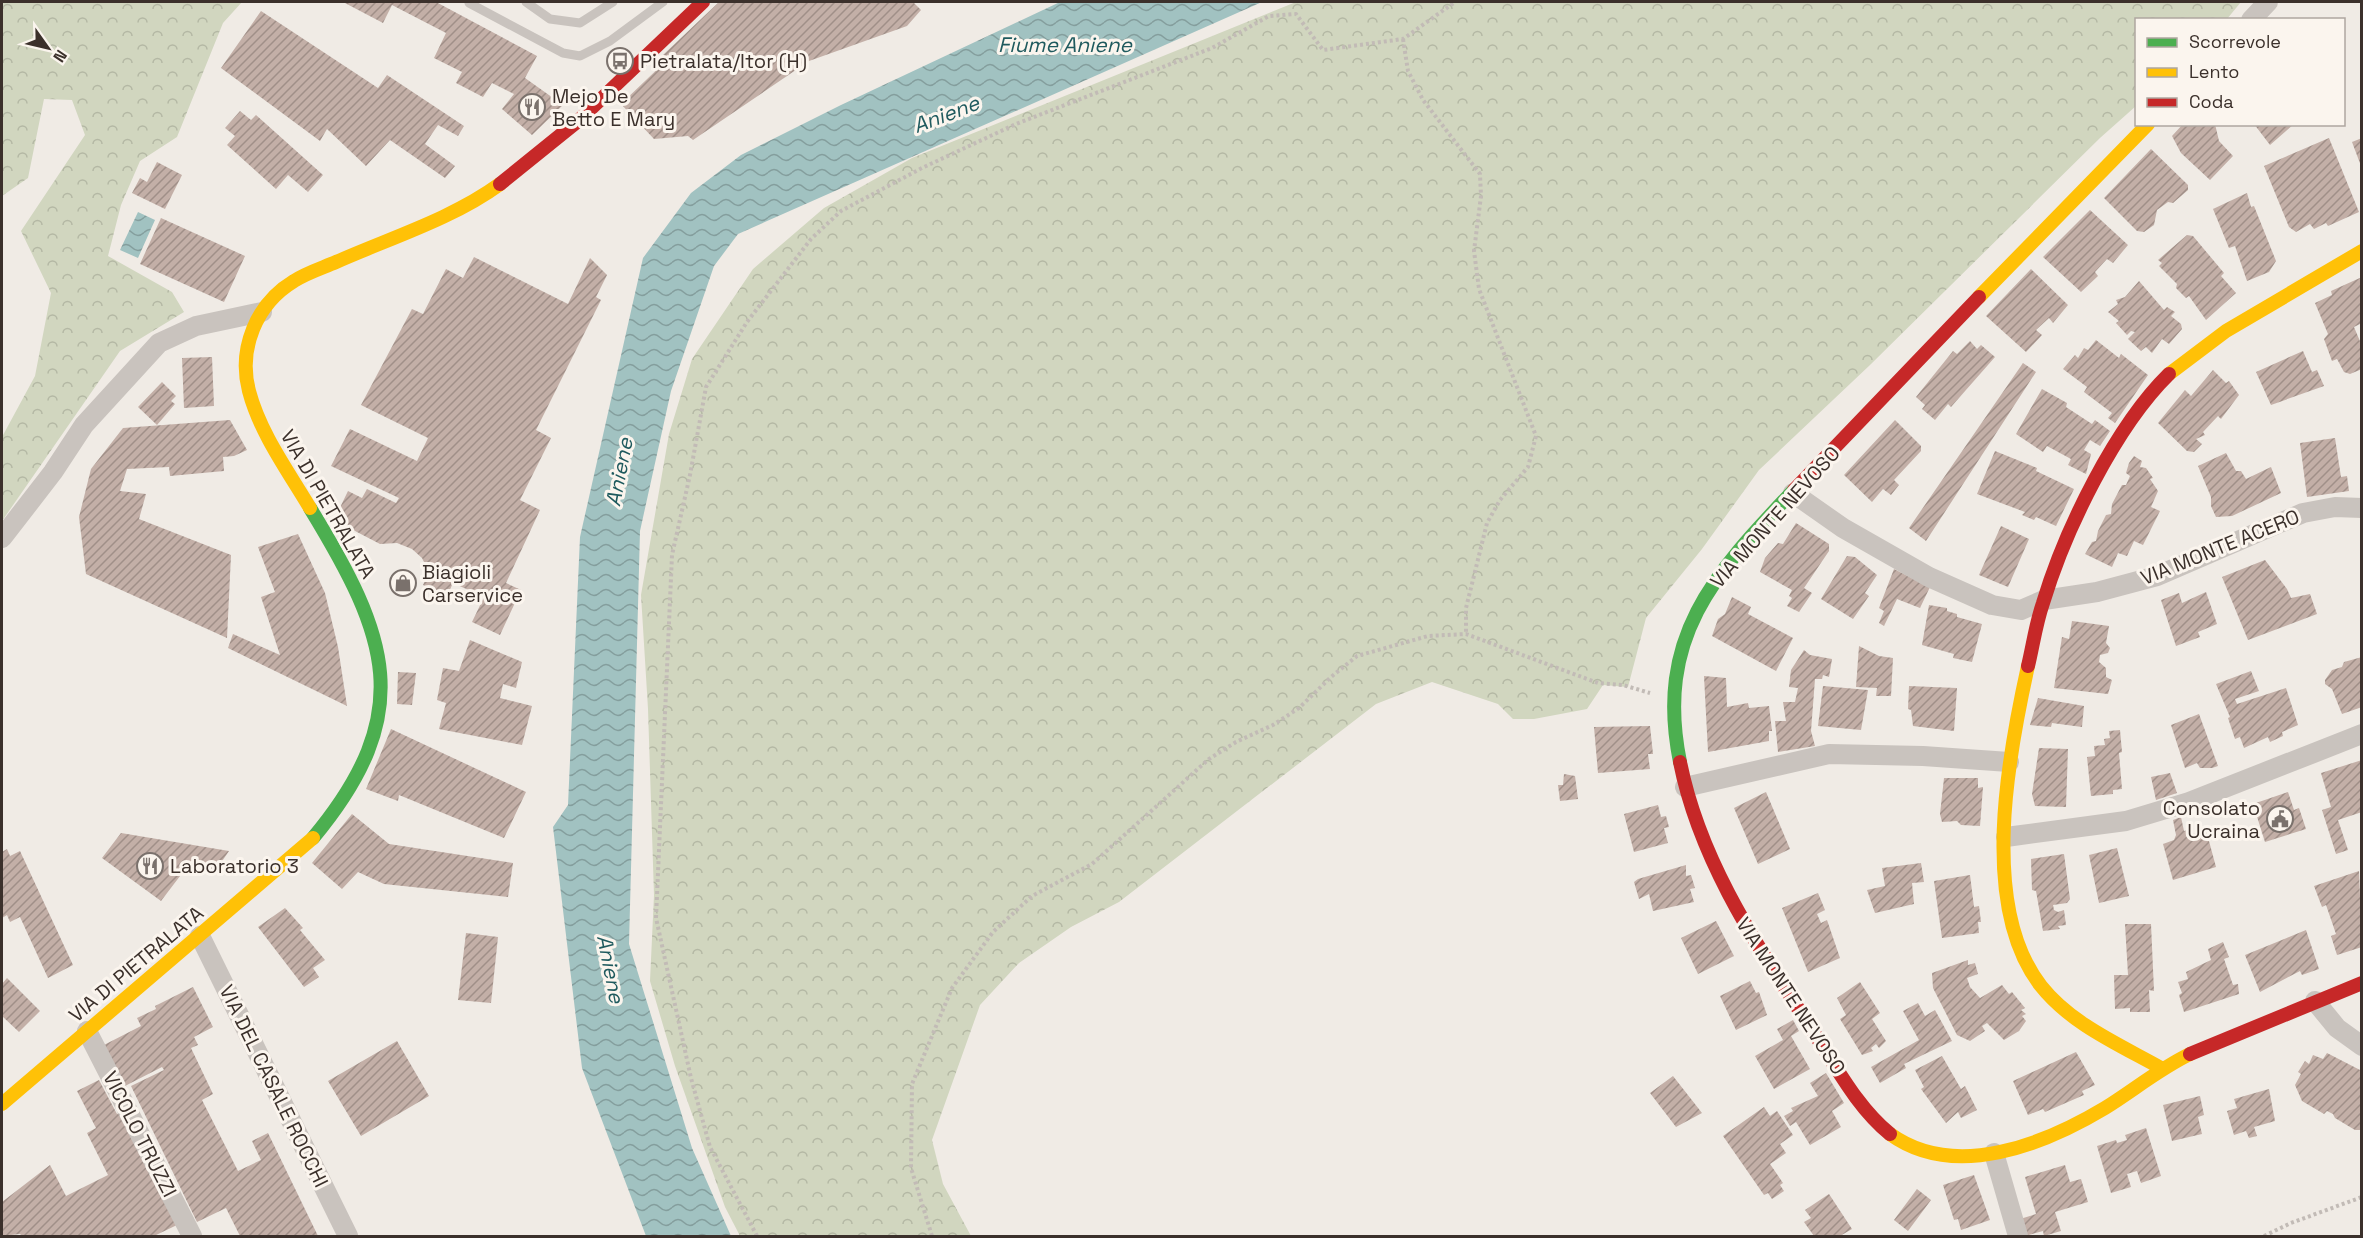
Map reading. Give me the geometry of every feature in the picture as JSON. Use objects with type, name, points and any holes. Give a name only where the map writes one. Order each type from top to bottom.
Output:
[{"type":"street","points":[[2253,18],[2268,2]]},
{"type":"street","name":"VIA DI PIETRALATA","points":[[2,1104],[300,850],[328,820],[362,764],[375,727],[382,690],[376,643],[361,600],[342,562],[267,440],[253,407],[244,359],[249,335],[262,312],[278,292],[293,281],[464,206],[498,186],[578,122],[699,3]]},
{"type":"street","name":"VIA MONTE NEVOSO","points":[[2146,126],[2054,218],[1793,493],[1728,567],[1701,604],[1681,645],[1672,679],[1671,698],[1685,787],[1732,904],[1866,1110],[1893,1136],[1922,1151],[1946,1156],[1995,1153],[2028,1145],[2067,1130],[2122,1096],[2161,1068],[2361,983]]},
{"type":"street","points":[[2161,1068],[2073,1017],[2049,995],[2030,970],[2019,947],[2012,915],[2006,837],[2009,762],[2022,692],[2044,600],[2088,498],[2110,456],[2134,416],[2162,381],[2212,340],[2339,262],[2361,251]]},
{"type":"street","points":[[2,538],[53,472],[84,425],[159,343],[196,326],[262,312]]},
{"type":"street","name":"VIA MONTE ACERO","points":[[1793,493],[1843,528],[1952,588],[2004,608],[2028,608],[2044,600],[2097,592],[2157,576],[2303,513],[2335,507],[2361,508]]},
{"type":"street","points":[[2006,837],[2126,821],[2189,802],[2361,734]]},
{"type":"street","points":[[1685,787],[1828,754],[1923,756],[2009,762]]},
{"type":"street","name":"VIA DEL CASALE ROCCHI","points":[[200,936],[348,1236]]},
{"type":"street","points":[[2315,1001],[2337,1028],[2361,1046]]},
{"type":"street","name":"VICOLO TRUZZI","points":[[87,1031],[192,1236]]},
{"type":"street","points":[[1995,1153],[2018,1236]]},
{"type":"lane","points":[[526,2],[549,19],[580,23],[613,2]]},
{"type":"lane","points":[[469,3],[563,53],[580,56],[610,41],[663,2]]},
{"type":"path","points":[[757,1236],[710,1147],[691,1078],[656,918],[672,555],[706,387],[747,322],[811,239],[841,211],[922,168],[1016,124],[1212,48],[1269,16],[1296,14],[1323,50],[1403,39],[1455,2]]},
{"type":"path","points":[[1403,39],[1408,71],[1423,100],[1480,174],[1481,196],[1474,251],[1479,289],[1536,436],[1527,467],[1500,500],[1487,523],[1466,608],[1466,634]]},
{"type":"path","points":[[932,1236],[911,1168],[912,1084],[952,988],[993,932],[1032,896],[1092,864],[1209,759],[1236,742],[1273,725],[1299,708],[1357,656],[1428,636],[1466,634],[1598,683],[1623,686],[1671,698]]},
{"type":"path","points":[[2264,1236],[2291,1223],[2361,1197]]},
{"type":"green space","points":[[2,2],[242,2],[223,23],[177,137],[140,161],[121,205],[108,256],[172,292],[184,312],[120,351],[2,521],[2,437],[35,376],[51,293],[21,231],[85,135],[72,100],[44,99],[28,178],[2,196]]},
{"type":"green space","points":[[1296,2],[2241,2],[2228,18],[2135,18],[2135,107],[2100,138],[1870,365],[1759,470],[1702,549],[1646,618],[1628,687],[1603,685],[1587,709],[1534,719],[1513,719],[1498,704],[1432,682],[1376,704],[1119,902],[1071,927],[1019,963],[980,1005],[932,1140],[943,1184],[971,1236],[740,1236],[725,1207],[675,1066],[650,981],[654,895],[648,709],[641,595],[669,434],[692,359],[753,269],[824,208],[912,158]]},
{"type":"water","name":"Fiume Aniene","points":[[1060,2],[1262,2],[738,234],[714,266],[671,391],[640,531],[629,944],[692,1148],[731,1236],[646,1236],[582,1068],[553,827],[568,805],[580,537],[643,258],[691,193],[741,155],[841,105]]},
{"type":"water","points":[[138,212],[155,220],[138,258],[120,250]]},
{"type":"building","points":[[343,2],[436,2],[537,56],[525,78],[563,105],[532,135],[502,109],[514,94],[492,83],[483,97],[456,83],[462,72],[434,58],[446,33],[392,5],[383,23]]},
{"type":"building","points":[[719,2],[913,2],[921,10],[907,26],[809,61],[693,140],[688,136],[654,139],[621,104],[668,59],[663,55]]},
{"type":"building","points":[[261,11],[378,88],[387,75],[464,126],[458,136],[438,125],[425,144],[455,166],[445,178],[390,140],[366,166],[327,129],[320,141],[221,68]]},
{"type":"building","points":[[240,111],[251,120],[256,115],[323,175],[308,192],[288,175],[276,189],[227,145],[235,136],[225,128]]},
{"type":"building","points":[[2181,126],[2215,126],[2219,141],[2233,156],[2210,180],[2181,153],[2172,136]]},
{"type":"building","points":[[2256,126],[2292,126],[2270,145]]},
{"type":"building","points":[[2329,138],[2359,212],[2328,226],[2326,223],[2314,229],[2310,224],[2296,232],[2289,227],[2264,166]]},
{"type":"building","points":[[2362,138],[2362,166],[2361,166],[2352,142]]},
{"type":"building","points":[[2151,149],[2188,185],[2188,190],[2173,203],[2168,202],[2157,210],[2154,225],[2144,232],[2137,231],[2104,198]]},
{"type":"building","points":[[157,162],[182,175],[165,209],[132,193],[140,178],[147,182]]},
{"type":"building","points":[[2247,193],[2251,207],[2254,206],[2276,261],[2269,272],[2247,281],[2235,246],[2229,248],[2213,209]]},
{"type":"building","points":[[2090,210],[2128,245],[2113,263],[2107,259],[2095,272],[2098,276],[2081,292],[2043,257]]},
{"type":"building","points":[[161,218],[245,256],[224,302],[140,264]]},
{"type":"building","points":[[2187,235],[2193,236],[2224,273],[2221,276],[2236,293],[2206,320],[2189,296],[2186,298],[2176,288],[2177,284],[2159,266],[2162,263],[2158,260]]},
{"type":"building","points":[[474,257],[568,304],[590,258],[607,275],[596,297],[601,300],[536,430],[551,438],[520,500],[540,510],[506,583],[521,590],[500,635],[472,622],[484,597],[453,583],[447,596],[423,585],[429,572],[422,558],[412,549],[397,543],[380,544],[334,520],[348,491],[362,498],[367,489],[396,503],[399,498],[331,466],[350,429],[417,461],[428,438],[361,405],[412,309],[423,314],[446,269],[463,278]]},
{"type":"building","points":[[2031,269],[2068,305],[2053,323],[2049,318],[2036,330],[2042,335],[2026,352],[1986,316]]},
{"type":"building","points":[[2362,277],[2362,323],[2354,327],[2362,346],[2362,369],[2350,374],[2344,372],[2337,359],[2332,361],[2324,339],[2328,334],[2315,303],[2332,295],[2331,291]]},
{"type":"building","points":[[2139,281],[2164,310],[2167,307],[2175,312],[2171,316],[2181,324],[2182,329],[2169,344],[2162,339],[2152,353],[2146,347],[2141,351],[2128,339],[2135,332],[2131,331],[2127,335],[2116,323],[2119,321],[2108,312],[2118,304],[2116,300],[2125,297]]},
{"type":"building","points":[[2096,340],[2119,358],[2121,354],[2148,375],[2115,423],[2108,418],[2112,413],[2084,392],[2087,387],[2063,369],[2075,355],[2078,358],[2084,348],[2088,350]]},
{"type":"building","points":[[1970,341],[1977,349],[1981,345],[1995,357],[1951,407],[1948,404],[1935,420],[1922,409],[1925,405],[1916,397],[1953,351],[1957,354]]},
{"type":"building","points":[[2303,351],[2312,372],[2317,370],[2324,386],[2271,405],[2256,372]]},
{"type":"building","points":[[212,357],[214,406],[184,408],[182,358]]},
{"type":"building","points":[[2023,363],[2036,372],[1926,541],[1909,528]]},
{"type":"building","points":[[2213,370],[2226,383],[2229,381],[2239,395],[2221,419],[2218,416],[2203,432],[2205,435],[2196,439],[2202,444],[2194,452],[2187,451],[2158,423],[2185,390],[2191,396]]},
{"type":"building","points":[[162,382],[176,396],[171,401],[175,404],[157,425],[138,407]]},
{"type":"building","points":[[2042,389],[2067,403],[2066,407],[2092,424],[2095,420],[2110,431],[2100,446],[2090,440],[2084,450],[2091,454],[2086,474],[2068,465],[2071,459],[2047,446],[2043,452],[2016,434]]},
{"type":"building","points":[[230,420],[247,450],[234,456],[223,457],[224,471],[170,476],[169,467],[127,469],[120,491],[146,494],[139,519],[231,555],[227,638],[86,574],[79,517],[91,469],[123,428]]},
{"type":"building","points":[[1895,420],[1921,446],[1921,451],[1894,480],[1899,485],[1891,495],[1883,489],[1872,502],[1844,475]]},
{"type":"building","points":[[2335,438],[2341,477],[2347,476],[2349,491],[2307,497],[2300,443]]},
{"type":"building","points":[[1995,451],[2037,468],[2036,471],[2074,489],[2056,526],[2036,517],[2034,520],[2022,515],[2025,512],[1977,494]]},
{"type":"building","points":[[2226,453],[2236,471],[2241,471],[2246,479],[2271,467],[2281,493],[2232,516],[2216,517],[2211,506],[2211,497],[2198,466]]},
{"type":"building","points":[[2134,456],[2142,461],[2140,467],[2146,468],[2153,478],[2150,479],[2158,491],[2151,507],[2160,511],[2143,545],[2134,541],[2127,556],[2118,553],[2112,567],[2085,554],[2092,542],[2096,541],[2106,515],[2111,514],[2112,504],[2122,485],[2126,485],[2130,476],[2126,473]]},
{"type":"building","points":[[1796,523],[1829,544],[1829,551],[1804,588],[1812,593],[1799,612],[1787,606],[1792,598],[1789,596],[1792,590],[1760,572],[1765,558],[1778,543],[1783,544]]},
{"type":"building","points":[[2001,526],[2029,539],[2008,587],[1979,575]]},
{"type":"building","points":[[298,534],[325,593],[338,647],[347,706],[228,648],[233,634],[280,655],[261,597],[275,592],[258,547]]},
{"type":"building","points":[[1847,556],[1855,557],[1877,575],[1865,593],[1869,596],[1853,619],[1821,599]]},
{"type":"building","points":[[2265,560],[2291,598],[2310,594],[2317,614],[2248,640],[2222,577]]},
{"type":"building","points":[[1894,569],[1930,587],[1920,608],[1897,599],[1884,626],[1879,623],[1884,611],[1879,608]]},
{"type":"building","points":[[2206,592],[2217,624],[2198,632],[2200,637],[2176,646],[2161,600],[2179,593],[2182,603]]},
{"type":"building","points":[[1732,597],[1751,607],[1748,614],[1793,638],[1776,671],[1712,636],[1718,619],[1725,614]]},
{"type":"building","points":[[1929,605],[1947,608],[1947,611],[1957,614],[1957,617],[1982,624],[1972,662],[1953,658],[1954,654],[1922,645]]},
{"type":"building","points":[[2072,621],[2109,626],[2106,643],[2110,648],[2108,653],[2100,655],[2099,662],[2106,668],[2106,677],[2112,680],[2108,694],[2054,688],[2062,637],[2069,639]]},
{"type":"building","points":[[470,640],[522,662],[516,688],[503,684],[500,698],[532,706],[522,745],[439,729],[446,703],[437,700],[443,668],[459,671]]},
{"type":"building","points":[[1859,646],[1879,656],[1893,658],[1891,696],[1876,696],[1877,688],[1856,687]]},
{"type":"building","points":[[1804,650],[1810,655],[1832,659],[1829,677],[1823,675],[1822,679],[1815,679],[1811,731],[1815,746],[1778,752],[1775,721],[1786,721],[1783,702],[1795,702],[1798,688],[1789,687],[1791,670]]},
{"type":"building","points":[[2362,657],[2362,707],[2342,714],[2332,689],[2325,684],[2325,680],[2332,670],[2342,667],[2344,662]]},
{"type":"building","points":[[2251,671],[2259,691],[2235,699],[2237,704],[2286,688],[2298,725],[2282,732],[2283,736],[2270,742],[2268,737],[2244,748],[2240,737],[2235,739],[2228,718],[2230,717],[2216,684]]},
{"type":"building","points":[[398,672],[416,673],[412,705],[397,704]]},
{"type":"building","points":[[1704,676],[1726,678],[1727,707],[1748,703],[1749,708],[1769,706],[1772,731],[1769,731],[1769,741],[1708,752]]},
{"type":"building","points":[[1823,686],[1868,690],[1861,730],[1818,726]]},
{"type":"building","points":[[1909,686],[1957,688],[1954,731],[1913,726],[1911,710],[1908,709]]},
{"type":"building","points":[[2038,698],[2084,706],[2082,727],[2052,723],[2051,727],[2030,725]]},
{"type":"building","points":[[2199,714],[2218,766],[2200,768],[2197,763],[2185,768],[2171,725]]},
{"type":"building","points":[[1650,726],[1653,754],[1648,754],[1650,769],[1598,773],[1594,727]]},
{"type":"building","points":[[391,729],[526,792],[504,838],[399,795],[398,801],[366,789]]},
{"type":"building","points":[[2120,730],[2122,789],[2113,790],[2113,794],[2091,796],[2087,757],[2095,756],[2094,746],[2105,745],[2104,739],[2110,738],[2109,731]]},
{"type":"building","points":[[2039,748],[2068,749],[2066,807],[2035,806],[2032,794]]},
{"type":"building","points":[[2362,760],[2362,812],[2338,820],[2348,850],[2336,854],[2322,810],[2331,807],[2321,773]]},
{"type":"building","points":[[2170,773],[2177,793],[2156,800],[2151,777]]},
{"type":"building","points":[[1564,774],[1575,776],[1578,799],[1560,801],[1558,785],[1563,785]]},
{"type":"building","points":[[1944,778],[1978,778],[1978,788],[1983,787],[1980,826],[1961,825],[1957,821],[1942,822],[1940,814]]},
{"type":"building","points":[[1766,792],[1790,849],[1758,864],[1734,808]]},
{"type":"building","name":"Consolato Ucraina","points":[[2288,792],[2294,810],[2299,808],[2306,829],[2265,842],[2253,804]]},
{"type":"building","points":[[1658,805],[1661,817],[1666,816],[1669,827],[1664,828],[1668,843],[1634,852],[1624,814]]},
{"type":"building","points":[[352,814],[389,844],[513,863],[508,897],[384,884],[358,872],[342,889],[312,863]]},
{"type":"building","points":[[2181,817],[2184,831],[2191,829],[2192,834],[2206,830],[2216,867],[2173,880],[2163,844],[2174,840],[2176,835],[2173,820]]},
{"type":"building","name":"Laboratorio 3","points":[[121,833],[229,851],[214,873],[193,859],[161,901],[102,858]]},
{"type":"building","points":[[2117,848],[2129,896],[2099,903],[2089,855]]},
{"type":"building","points":[[7,849],[10,856],[20,851],[73,965],[48,978],[20,917],[10,922],[7,915],[2,918],[2,852]]},
{"type":"building","points":[[2064,854],[2070,899],[2067,903],[2053,905],[2054,910],[2058,912],[2064,910],[2066,925],[2058,926],[2060,929],[2043,931],[2036,891],[2032,890],[2031,859]]},
{"type":"building","points":[[1921,863],[1924,882],[1912,883],[1914,904],[1875,913],[1867,890],[1885,886],[1882,868]]},
{"type":"building","points":[[1686,865],[1686,876],[1691,875],[1695,888],[1690,889],[1694,902],[1653,911],[1649,894],[1639,899],[1634,882],[1638,879]]},
{"type":"building","points":[[2359,871],[2362,947],[2337,955],[2331,936],[2336,934],[2326,905],[2322,907],[2314,886]]},
{"type":"building","points":[[1970,875],[1974,907],[1979,906],[1981,922],[1978,922],[1979,933],[1942,938],[1934,881]]},
{"type":"building","points":[[1818,893],[1825,910],[1817,914],[1821,923],[1827,920],[1840,958],[1808,972],[1782,908]]},
{"type":"building","points":[[285,908],[303,928],[300,930],[325,960],[313,968],[319,977],[304,987],[258,927]]},
{"type":"building","points":[[1716,921],[1734,956],[1698,974],[1681,938]]},
{"type":"building","points":[[2125,924],[2151,924],[2154,991],[2149,990],[2150,1012],[2130,1012],[2130,1008],[2115,1009],[2114,975],[2128,975]]},
{"type":"building","points":[[2306,930],[2319,969],[2302,975],[2300,971],[2260,992],[2245,955]]},
{"type":"building","points":[[466,933],[498,937],[491,1003],[458,1000]]},
{"type":"building","points":[[2223,942],[2229,957],[2224,959],[2233,985],[2238,984],[2239,994],[2184,1012],[2178,982],[2188,979],[2186,972],[2211,960],[2208,949]]},
{"type":"building","points":[[1968,960],[1968,965],[1975,963],[1978,974],[1967,978],[1970,987],[1980,998],[2002,985],[2009,994],[2012,992],[2025,1008],[2021,1010],[2026,1014],[2022,1016],[2026,1021],[2019,1031],[2004,1040],[1987,1023],[1982,1026],[1985,1031],[1970,1041],[1957,1035],[1933,988],[1932,973]]},
{"type":"building","points":[[7,978],[40,1011],[19,1032],[2,1016],[2,984]]},
{"type":"building","points":[[1750,981],[1756,993],[1759,992],[1767,1015],[1736,1030],[1720,996]]},
{"type":"building","points":[[1860,982],[1880,1013],[1872,1019],[1886,1041],[1879,1048],[1876,1044],[1871,1048],[1873,1051],[1862,1055],[1840,1019],[1846,1015],[1837,998]]},
{"type":"building","points":[[193,987],[213,1027],[194,1037],[198,1045],[191,1048],[213,1094],[202,1100],[238,1171],[261,1160],[252,1141],[268,1133],[318,1236],[240,1236],[226,1208],[197,1222],[131,1086],[164,1070],[162,1067],[123,1087],[102,1046],[141,1026],[137,1018],[156,1009],[155,1006]]},
{"type":"building","points":[[1918,1003],[1925,1016],[1935,1010],[1952,1041],[1904,1064],[1906,1068],[1880,1083],[1871,1067],[1919,1040],[1903,1011]]},
{"type":"building","points":[[1793,1020],[1799,1031],[1791,1036],[1810,1069],[1774,1089],[1755,1056],[1783,1040],[1777,1029]]},
{"type":"building","points":[[397,1041],[429,1096],[361,1136],[328,1081]]},
{"type":"building","points":[[2076,1052],[2095,1085],[2082,1091],[2084,1095],[2045,1112],[2043,1109],[2028,1115],[2013,1081]]},
{"type":"building","points":[[2327,1053],[2362,1071],[2362,1130],[2355,1130],[2335,1118],[2333,1114],[2327,1111],[2324,1114],[2302,1101],[2295,1085],[2301,1074],[2298,1072],[2305,1061],[2309,1064],[2313,1055],[2323,1059]]},
{"type":"building","points":[[1942,1056],[1961,1089],[1965,1086],[1977,1110],[1961,1118],[1958,1112],[1946,1123],[1921,1089],[1924,1087],[1915,1070]]},
{"type":"building","points":[[1826,1073],[1844,1103],[1832,1111],[1841,1127],[1810,1145],[1796,1122],[1790,1126],[1784,1116],[1793,1111],[1791,1108],[1818,1096],[1810,1083]]},
{"type":"building","points":[[1673,1076],[1702,1113],[1676,1127],[1650,1093]]},
{"type":"building","points":[[99,1080],[117,1114],[121,1112],[177,1225],[154,1236],[22,1236],[20,1234],[2,1236],[2,1202],[50,1165],[66,1196],[108,1175],[87,1133],[96,1128],[77,1091]]},
{"type":"building","points":[[2269,1089],[2275,1121],[2254,1127],[2257,1136],[2249,1138],[2246,1131],[2234,1135],[2227,1111],[2237,1108],[2234,1099]]},
{"type":"building","points":[[2200,1096],[2204,1115],[2198,1117],[2202,1134],[2172,1141],[2163,1105]]},
{"type":"building","points":[[1764,1107],[1770,1116],[1777,1111],[1793,1135],[1780,1144],[1786,1153],[1770,1164],[1783,1183],[1780,1185],[1784,1191],[1772,1199],[1768,1193],[1764,1195],[1723,1136]]},
{"type":"building","points":[[2146,1128],[2161,1176],[2141,1183],[2137,1171],[2127,1174],[2131,1187],[2111,1193],[2097,1146],[2116,1140],[2117,1143],[2127,1140],[2125,1135]]},
{"type":"building","points":[[2065,1165],[2070,1182],[2081,1179],[2088,1202],[2055,1212],[2061,1231],[2044,1236],[2043,1231],[2025,1236],[2020,1219],[2036,1214],[2025,1177]]},
{"type":"building","points":[[1974,1175],[1990,1220],[1961,1230],[1958,1219],[1954,1220],[1943,1185]]},
{"type":"building","points":[[1917,1189],[1931,1200],[1908,1231],[1894,1220]]},
{"type":"building","points":[[1829,1194],[1852,1229],[1840,1236],[1814,1236],[1804,1222],[1811,1218],[1805,1210]]},
{"type":"traffic: fast","points":[[1680,762],[1674,718],[1676,679],[1684,644],[1697,611],[1738,551],[1794,490]]},
{"type":"traffic: fast","points":[[310,508],[358,596],[373,635],[380,674],[379,712],[368,751],[346,793],[313,838]]},
{"type":"traffic: slow","points":[[1979,297],[2146,126]]},
{"type":"traffic: slow","points":[[310,508],[267,437],[249,391],[246,375],[248,344],[260,315],[269,302],[299,278],[441,218],[462,208],[500,184]]},
{"type":"traffic: slow","points":[[2169,374],[2226,331],[2362,251]]},
{"type":"traffic: slow","points":[[2028,666],[2013,743],[2004,830],[2004,874],[2010,915],[2022,953],[2041,986],[2067,1012],[2097,1033],[2161,1068]]},
{"type":"traffic: slow","points":[[2,1104],[313,838]]},
{"type":"traffic: slow","points":[[1890,1134],[1915,1148],[1943,1155],[1971,1156],[1999,1152],[2055,1134],[2081,1121],[2190,1054]]},
{"type":"traffic: jam","points":[[500,184],[578,121],[703,2]]},
{"type":"traffic: jam","points":[[1794,490],[1979,297]]},
{"type":"traffic: jam","points":[[2028,666],[2043,603],[2078,512],[2111,450],[2149,396],[2169,374]]},
{"type":"traffic: jam","points":[[1680,762],[1689,799],[1702,835],[1734,904],[1848,1086],[1867,1112],[1890,1134]]},
{"type":"traffic: jam","points":[[2190,1054],[2362,983]]},
{"type":"place","name":"Pietralata/Itor (H)","points":[[620,61]]},
{"type":"place","name":"Mejo De Betto E Mary","points":[[532,107]]},
{"type":"place","name":"Biagioli Carservice","points":[[403,583]]},
{"type":"place","name":"Consolato Ucraina","points":[[2280,819]]},
{"type":"place","name":"Laboratorio 3","points":[[150,866]]},
{"type":"water label","name":"Aniene","points":[[946,114]]},
{"type":"water label","name":"Aniene","points":[[619,472]]},
{"type":"water label","name":"Aniene","points":[[611,969]]}]
